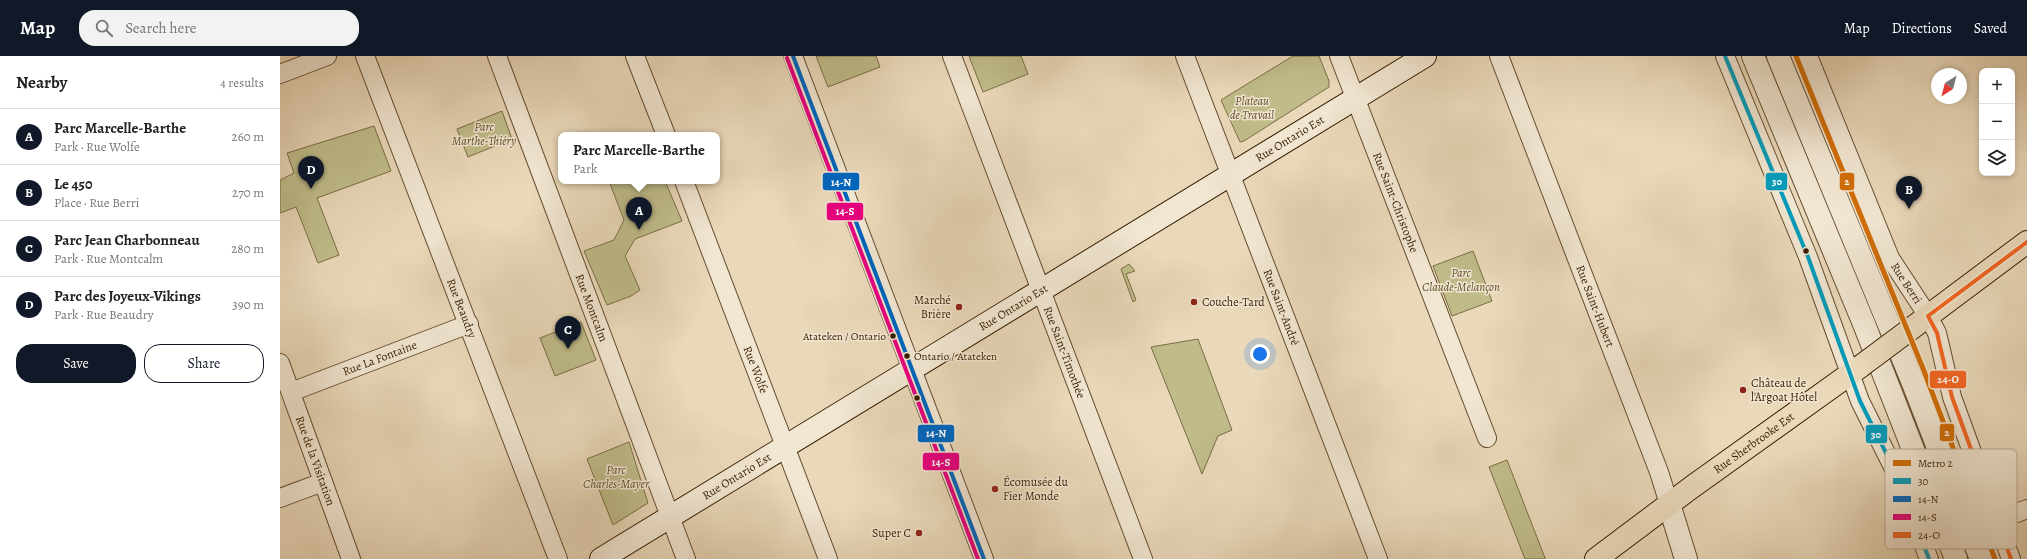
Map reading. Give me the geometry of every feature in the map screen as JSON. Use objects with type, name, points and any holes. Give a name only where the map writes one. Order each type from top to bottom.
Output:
[{"type":"main road","name":"Rue Sherbrooke Est","points":[[1596,559],[1669,504],[1856,370],[2027,242]]},
{"type":"street","name":"Rue Beaudry","points":[[365,56],[558,559]]},
{"type":"street","name":"Rue Montcalm","points":[[497,56],[686,559]]},
{"type":"street","points":[[635,56],[665,132]]},
{"type":"street","points":[[792,56],[984,559]]},
{"type":"street","name":"Rue Saint-Timothée","points":[[952,56],[1143,559]]},
{"type":"street","name":"Rue Saint-André","points":[[1185,56],[1378,559]]},
{"type":"street","name":"Rue Saint-Christophe","points":[[1339,56],[1487,438]]},
{"type":"street","name":"Rue Ontario Est","points":[[601,559],[1231,176],[1356,97],[1425,56]]},
{"type":"street","name":"Rue Saint-Hubert","points":[[1499,56],[1656,465],[1686,559]]},
{"type":"street","points":[[1725,56],[1808,257],[1836,330],[1856,370],[1860,400],[1885,451]]},
{"type":"street","points":[[1753,56],[1864,324],[1913,449]]},
{"type":"street","points":[[1778,56],[1913,382],[1939,449]]},
{"type":"street","name":"Rue Berri","points":[[1808,56],[1890,258],[1928,316],[1937,333],[1952,397],[1970,449]]},
{"type":"street","points":[[280,74],[323,57]]},
{"type":"street","name":"Rue Wolfe","points":[[685,184],[828,559]]},
{"type":"street","name":"Rue La Fontaine","points":[[291,392],[469,324]]},
{"type":"street","name":"Rue de la Visitation","points":[[280,363],[351,559]]},
{"type":"street","points":[[280,498],[323,482]]},
{"type":"street","points":[[2017,513],[2027,509]]},
{"type":"street","points":[[1925,549],[1929,559]]},
{"type":"street","points":[[1952,549],[1956,559]]},
{"type":"street","points":[[1977,549],[1981,559]]},
{"type":"street","name":"Rue Berri","points":[[2007,549],[2011,559]]},
{"type":"green space","points":[[816,56],[876,56],[880,67],[828,87]]},
{"type":"green space","points":[[969,56],[1021,56],[1028,74],[983,92]]},
{"type":"green space","name":"Plateau de Travail","points":[[1293,56],[1319,56],[1329,81],[1329,87],[1244,141],[1240,142],[1221,100]]},
{"type":"green space","name":"Parc Marthe-Thiéry","points":[[502,111],[512,139],[468,157],[457,129]]},
{"type":"green space","points":[[374,126],[391,171],[317,198],[339,255],[318,263],[296,207],[280,213],[280,180],[294,173],[287,153]]},
{"type":"green space","points":[[610,184],[666,184],[682,221],[635,239],[625,256],[640,290],[631,296],[607,305],[584,251],[614,240],[624,220]]},
{"type":"green space","name":"Parc Claude-Melançon","points":[[1473,251],[1492,301],[1452,316],[1433,266]]},
{"type":"green space","points":[[1129,264],[1135,271],[1126,274],[1136,300],[1133,302],[1121,269]]},
{"type":"green space","points":[[581,322],[596,360],[555,376],[540,338]]},
{"type":"green space","points":[[1198,339],[1232,430],[1218,436],[1202,474],[1151,347]]},
{"type":"green space","name":"Parc Charles-Mayer","points":[[629,442],[648,503],[613,525],[587,459]]},
{"type":"green space","points":[[1507,460],[1545,559],[1525,559],[1489,467]]},
{"type":"metro line","name":"2","points":[[1796,56],[1924,371],[1953,449]]},
{"type":"metro line","name":"2","points":[[1991,549],[1995,559]]},
{"type":"transit line","name":"14-N","points":[[793,56],[984,559]]},
{"type":"transit line","name":"30","points":[[1725,56],[1808,257],[1860,401],[1885,451]]},
{"type":"transit line","name":"14-S","points":[[787,58],[978,559]]},
{"type":"transit line","name":"24-O","points":[[1971,449],[1952,397],[1937,333],[1928,316],[2027,242]]},
{"type":"transit line","name":"30","points":[[1925,549],[1929,559]]},
{"type":"transit line","name":"24-O","points":[[2007,549],[2011,559]]},
{"type":"place","name":"Parc des Joyeux-Vikings","points":[[311,189]]},
{"type":"place","name":"Le 450","points":[[1909,209]]},
{"type":"place","name":"Parc Marcelle-Barthe","points":[[639,230]]},
{"type":"place","name":"Couche-Tard","points":[[1194,302]]},
{"type":"place","name":"Marché Brière","points":[[959,307]]},
{"type":"place","name":"Atateken / Ontario","points":[[893,336]]},
{"type":"place","name":"Parc Jean Charbonneau","points":[[568,349]]},
{"type":"place","name":"Ontario / Atateken","points":[[907,356]]},
{"type":"place","name":"Château de l'Argoat Hôtel","points":[[1743,390]]},
{"type":"place","name":"Écomusée du Fier Monde","points":[[995,489]]},
{"type":"place","name":"Super C","points":[[919,533]]}]
